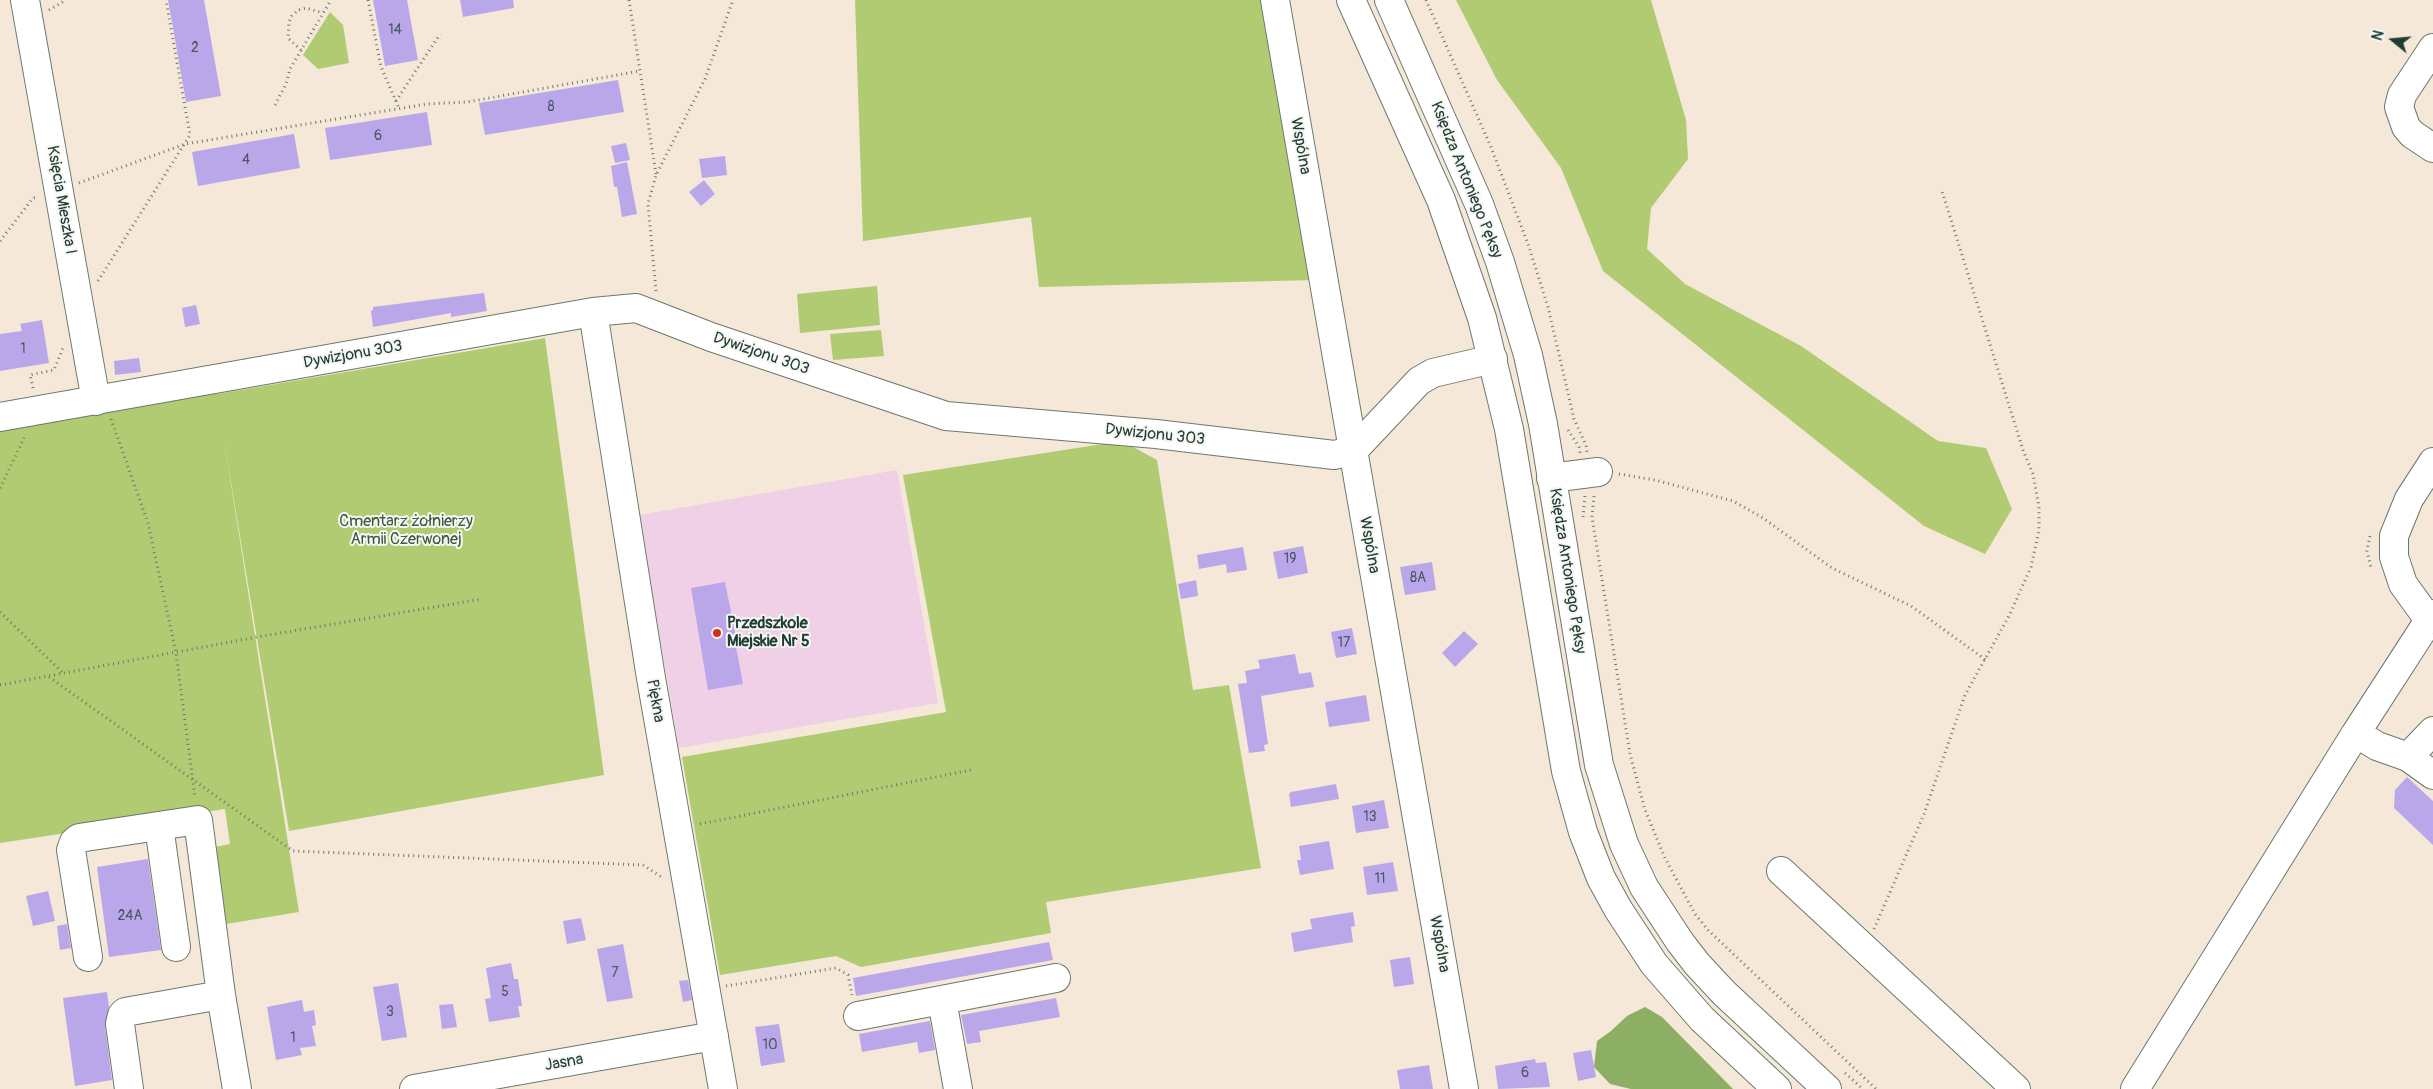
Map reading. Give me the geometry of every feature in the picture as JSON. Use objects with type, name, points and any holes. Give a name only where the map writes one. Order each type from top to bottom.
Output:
[{"type":"street","name":"Księcia Mieszka I","points":[[24,0],[80,308],[100,400]]},
{"type":"street","name":"Wspólna","points":[[1275,0],[1464,1089]]},
{"type":"street","name":"Księdza Antoniego Pęksy","points":[[1351,0],[1441,200],[1472,285],[1493,359],[1509,429],[1566,771],[1583,832],[1602,878],[1618,909],[1654,964],[1702,1019],[1777,1089]]},
{"type":"street","name":"Księdza Antoniego Pęksy","points":[[1388,0],[1465,171],[1500,262],[1528,355],[1552,478],[1600,765],[1624,844],[1644,887],[1680,942],[1697,964],[1724,993],[1834,1079]]},
{"type":"street","points":[[2433,48],[2402,95],[2399,107],[2404,122],[2412,134],[2433,148]]},
{"type":"street","name":"Dywizjonu 303","points":[[0,417],[593,312],[636,308],[711,337],[946,416],[1156,434],[1334,455],[1353,451]]},
{"type":"street","name":"Piękna","points":[[593,312],[613,448],[723,1089]]},
{"type":"street","points":[[1353,451],[1419,381],[1433,373],[1493,359]]},
{"type":"street","points":[[2135,1089],[2356,732],[2431,617],[2402,584],[2394,558],[2394,536],[2409,499],[2433,462]]},
{"type":"street","points":[[1552,478],[1590,473]]},
{"type":"street","points":[[2408,757],[2433,731]]},
{"type":"street","points":[[2356,732],[2376,746],[2408,757],[2433,775]]},
{"type":"street","points":[[88,957],[72,845],[79,838],[198,820],[221,995],[237,1089]]},
{"type":"street","points":[[159,826],[176,947]]},
{"type":"street","points":[[1781,871],[2016,1089]]},
{"type":"street","points":[[858,1016],[1056,978]]},
{"type":"street","points":[[129,1089],[120,1024],[122,1015],[125,1012],[221,995]]},
{"type":"street","points":[[942,1000],[958,1089]]},
{"type":"street","name":"Jasna","points":[[414,1089],[714,1036]]},
{"type":"path","points":[[80,308],[190,135],[166,0]]},
{"type":"path","points":[[276,105],[286,84],[290,69],[331,0]]},
{"type":"path","points":[[368,0],[381,67],[399,108]]},
{"type":"path","points":[[629,0],[656,175]]},
{"type":"path","points":[[658,316],[648,204],[656,175],[705,79],[733,0]]},
{"type":"path","points":[[1426,0],[1491,147],[1528,244],[1548,307],[1574,420],[1586,445],[1594,494],[1592,517],[1630,754],[1645,810],[1665,858],[1695,914],[1718,941],[1876,1089]]},
{"type":"path","points":[[301,50],[288,38],[289,22],[292,16],[298,10],[306,8],[324,13]]},
{"type":"path","points":[[396,102],[440,34]]},
{"type":"path","points":[[0,241],[33,198],[185,144],[399,108],[427,104],[467,102],[640,71]]},
{"type":"path","points":[[1866,950],[1924,814],[1965,696],[2010,614],[2031,567],[2039,530],[2039,507],[2034,474],[2023,450],[1942,191]]},
{"type":"path","points":[[0,488],[38,411],[30,375],[54,370],[65,344]]},
{"type":"path","points":[[100,400],[148,523],[176,653],[198,820]]},
{"type":"path","points":[[1566,423],[1590,473],[1582,521]]},
{"type":"path","points":[[1590,473],[1655,480],[1733,501],[1763,518],[1832,568],[1912,606],[1986,660]]},
{"type":"path","points":[[0,685],[482,599]]},
{"type":"path","points":[[0,612],[65,674]]},
{"type":"path","points":[[50,677],[293,851],[643,865],[689,894]]},
{"type":"path","points":[[677,828],[971,770]]},
{"type":"path","points":[[723,987],[836,968],[848,975],[858,1016]]},
{"type":"path","points":[[1834,1079],[1862,1089]]},
{"type":"shaded area","points":[[897,470],[938,703],[679,748],[639,515]]},
{"type":"green space","points":[[855,0],[1264,0],[1314,280],[1039,287],[1031,217],[863,241]]},
{"type":"green space","points":[[1456,0],[1651,0],[1686,120],[1688,159],[1651,208],[1647,249],[1685,284],[1801,346],[1938,441],[1986,448],[2012,509],[1985,554],[1924,526],[1603,271],[1561,168],[1497,80]]},
{"type":"green space","points":[[330,12],[343,25],[349,63],[318,69],[303,55]]},
{"type":"green space","points":[[877,286],[880,325],[800,333],[797,294]]},
{"type":"green space","points":[[881,330],[884,356],[833,360],[830,334]]},
{"type":"green space","name":"Cmentarz żołnierzy Armii Czerwonej","points":[[545,338],[604,775],[289,831],[223,434],[299,912],[220,925],[209,848],[230,844],[225,809],[0,843],[0,427],[215,388],[217,394]]},
{"type":"green space","points":[[1122,441],[1157,460],[1193,690],[1229,685],[1261,868],[1046,902],[1051,933],[861,967],[836,956],[720,975],[682,757],[946,712],[903,475]]},
{"type":"green space","points":[[1645,1007],[1662,1017],[1733,1089],[1631,1089],[1610,1084],[1594,1067],[1597,1041],[1627,1016]]},
{"type":"building","points":[[168,0],[204,0],[221,96],[186,102]]},
{"type":"building","points":[[373,0],[407,0],[418,60],[385,66]]},
{"type":"building","points":[[460,0],[513,0],[514,8],[463,17]]},
{"type":"building","points":[[618,80],[624,112],[485,135],[479,103]]},
{"type":"building","points":[[427,112],[432,145],[330,160],[325,128]]},
{"type":"building","points":[[294,134],[300,168],[198,186],[192,152]]},
{"type":"building","points":[[626,143],[630,160],[615,163],[611,146]]},
{"type":"building","points":[[725,156],[727,175],[702,178],[699,159]]},
{"type":"building","points":[[627,162],[637,214],[622,217],[611,166]]},
{"type":"building","points":[[704,180],[715,194],[701,206],[689,192]]},
{"type":"building","points":[[484,293],[487,311],[451,317],[451,313],[373,327],[371,311],[373,307]]},
{"type":"building","points":[[196,305],[200,324],[185,327],[182,308]]},
{"type":"building","points":[[42,320],[49,363],[0,371],[0,334],[22,331],[20,324]]},
{"type":"building","points":[[139,358],[141,372],[115,375],[114,361]]},
{"type":"building","points":[[1303,546],[1308,573],[1278,579],[1273,552]]},
{"type":"building","points":[[1243,547],[1247,570],[1227,573],[1226,564],[1199,569],[1197,555]]},
{"type":"building","points":[[1432,562],[1436,590],[1405,595],[1400,567]]},
{"type":"building","points":[[1196,580],[1198,596],[1181,599],[1178,584]]},
{"type":"building","name":"Przedszkole Miejskie Nr 5","points":[[725,582],[738,647],[736,647],[743,684],[708,690],[691,588]]},
{"type":"building","points":[[1352,628],[1357,654],[1336,658],[1331,632]]},
{"type":"building","points":[[1464,631],[1478,644],[1455,667],[1442,653]]},
{"type":"building","points":[[1295,654],[1299,674],[1311,672],[1314,687],[1261,696],[1268,744],[1264,745],[1265,751],[1249,753],[1238,684],[1247,683],[1245,671],[1260,668],[1258,660]]},
{"type":"building","points":[[1366,695],[1370,721],[1329,727],[1325,702]]},
{"type":"building","points":[[2407,777],[2433,801],[2433,845],[2394,808],[2395,790]]},
{"type":"building","points":[[1336,784],[1339,799],[1291,807],[1289,794],[1291,792]]},
{"type":"building","points":[[1384,800],[1389,828],[1356,833],[1352,806]]},
{"type":"building","points":[[1329,841],[1334,869],[1300,875],[1297,860],[1301,860],[1299,846]]},
{"type":"building","points":[[148,859],[161,950],[109,957],[97,867]]},
{"type":"building","points":[[1393,862],[1398,891],[1367,895],[1363,867]]},
{"type":"building","points":[[48,891],[55,921],[33,926],[26,896]]},
{"type":"building","points":[[1353,912],[1355,926],[1351,927],[1353,942],[1294,952],[1291,933],[1312,929],[1310,919]]},
{"type":"building","points":[[581,918],[586,940],[567,944],[563,921]]},
{"type":"building","points":[[67,924],[71,948],[60,950],[57,926]]},
{"type":"building","points":[[1049,942],[1053,960],[856,996],[853,978]]},
{"type":"building","points":[[623,944],[633,998],[607,1002],[597,949]]},
{"type":"building","points":[[1410,957],[1414,984],[1394,987],[1390,960]]},
{"type":"building","points":[[511,963],[514,979],[518,979],[522,1006],[518,1006],[520,1017],[489,1022],[485,999],[491,998],[486,968]]},
{"type":"building","points":[[688,980],[692,1000],[683,1002],[679,981]]},
{"type":"building","points":[[398,983],[407,1037],[382,1041],[373,987]]},
{"type":"building","points":[[107,992],[109,1007],[105,1026],[112,1080],[75,1086],[63,998]]},
{"type":"building","points":[[1056,998],[1060,1017],[979,1031],[981,1042],[967,1044],[961,1015]]},
{"type":"building","points":[[302,1000],[304,1012],[314,1010],[316,1025],[312,1026],[316,1046],[300,1048],[302,1055],[276,1060],[267,1007]]},
{"type":"building","points":[[453,1004],[457,1027],[442,1029],[439,1005]]},
{"type":"building","points":[[930,1021],[935,1050],[919,1053],[917,1042],[862,1052],[859,1034]]},
{"type":"building","points":[[779,1024],[785,1062],[761,1066],[755,1027]]},
{"type":"building","points":[[1591,1050],[1596,1077],[1578,1081],[1573,1053]]},
{"type":"building","points":[[1535,1059],[1536,1063],[1546,1062],[1550,1087],[1498,1089],[1495,1066]]},
{"type":"building","points":[[1429,1065],[1433,1089],[1400,1089],[1397,1070]]},
{"type":"place","name":"Przedszkole Miejskie Nr 5","points":[[717,633]]}]
